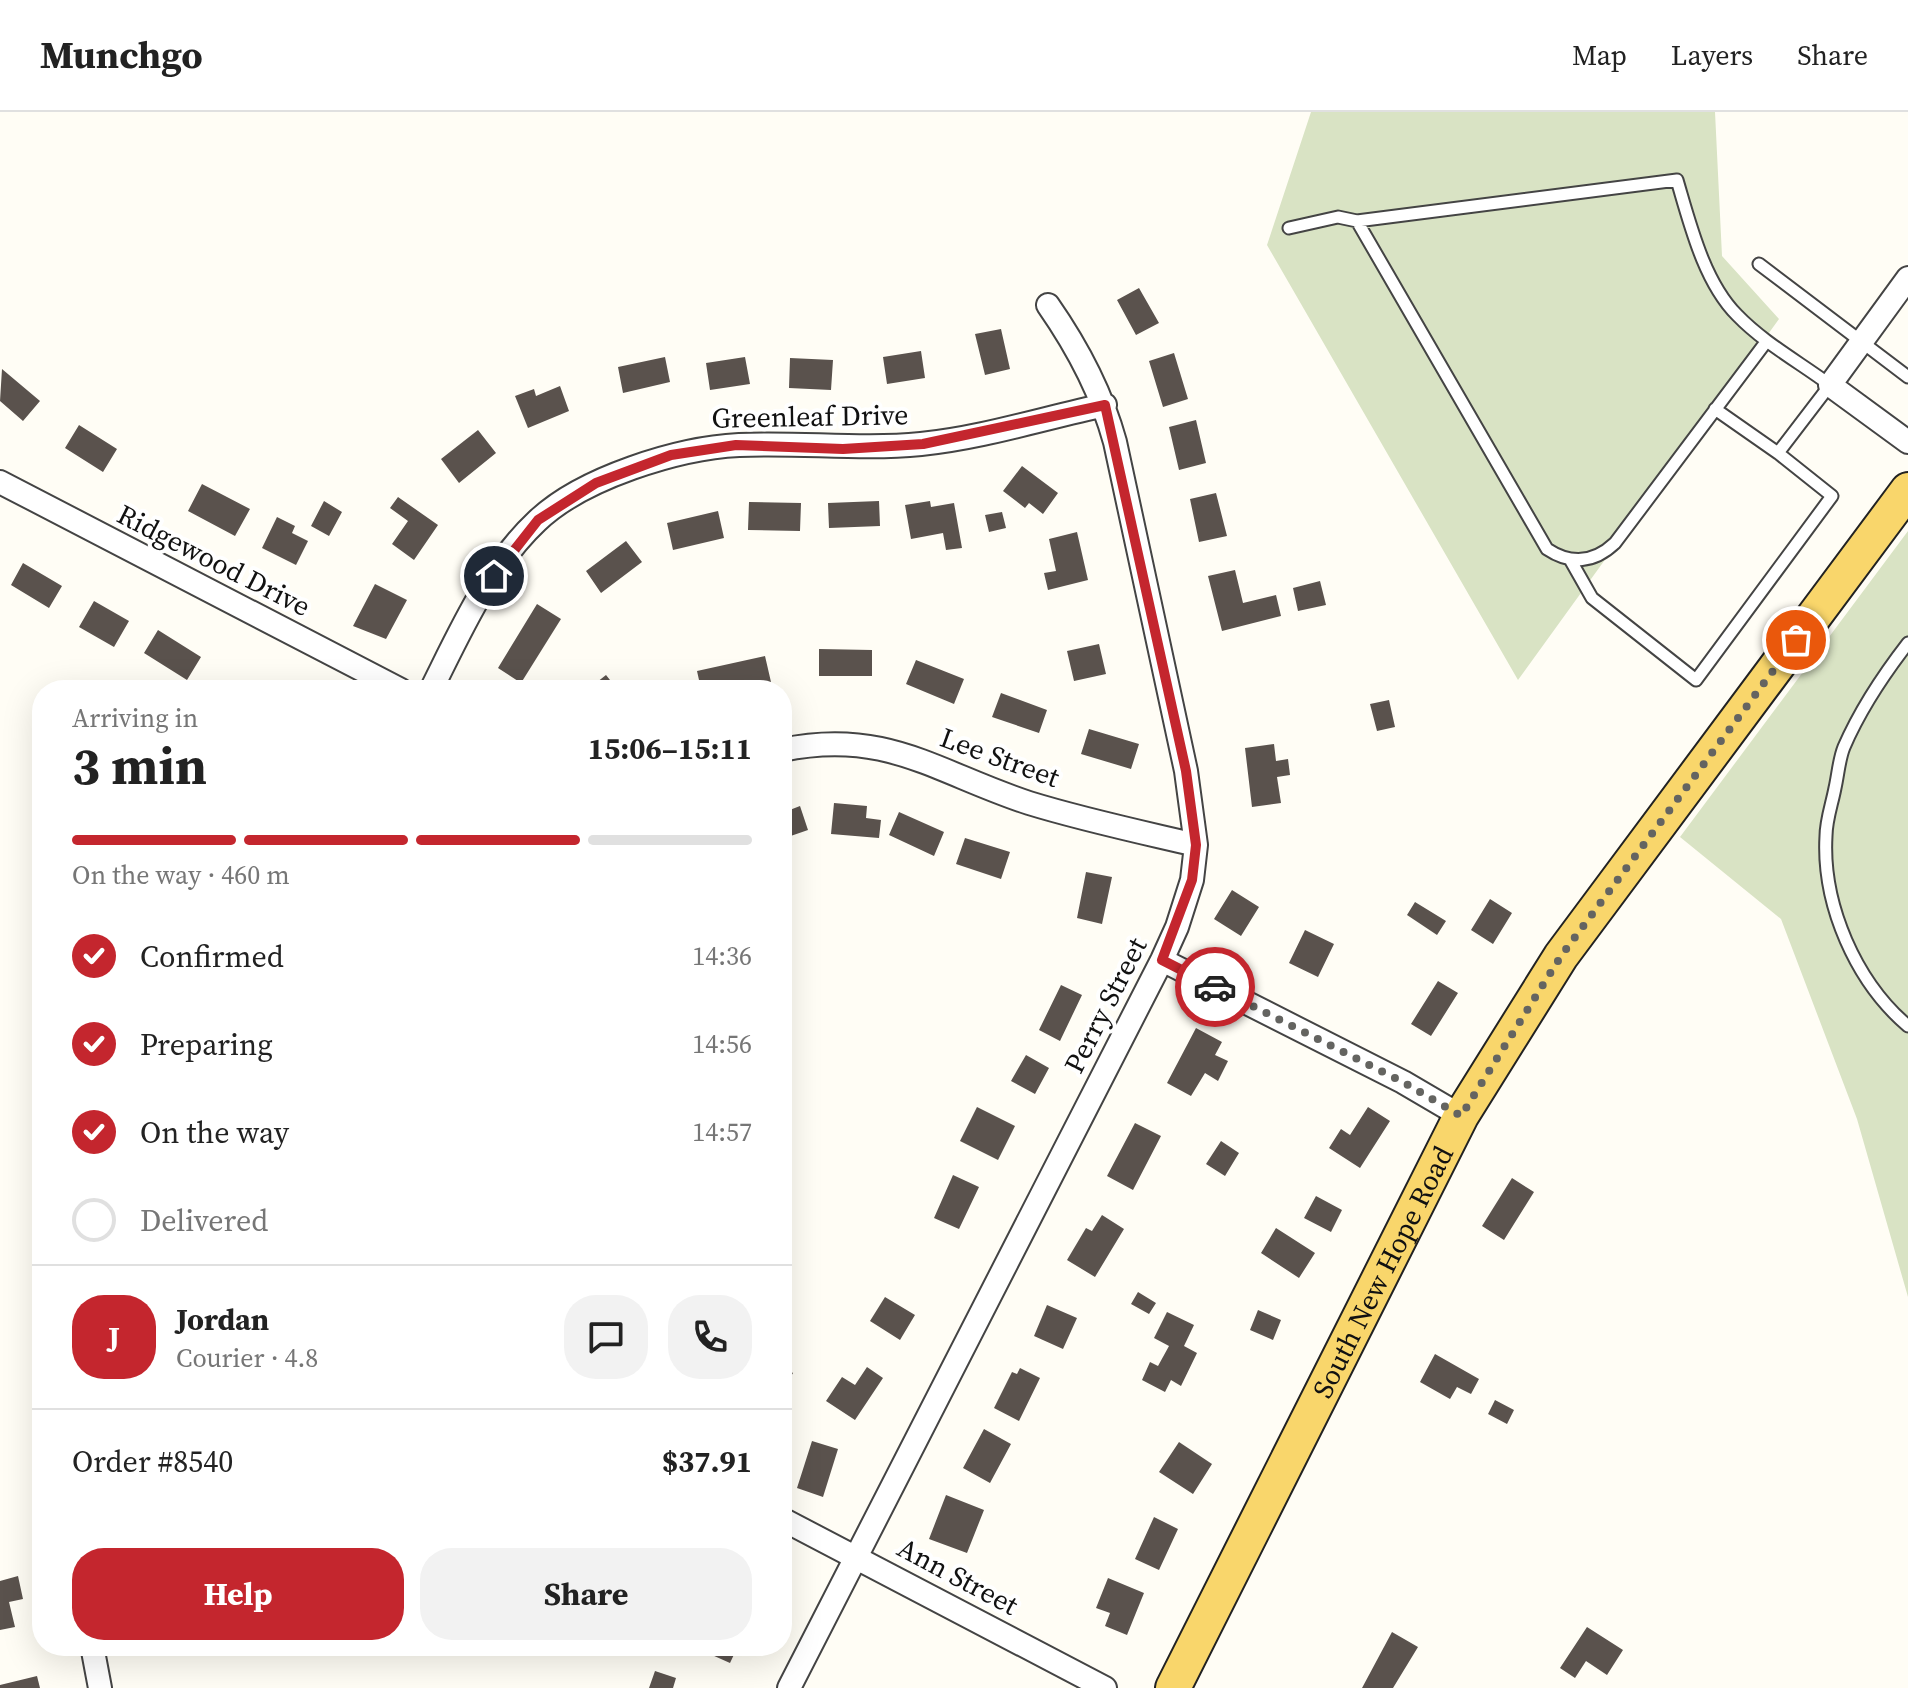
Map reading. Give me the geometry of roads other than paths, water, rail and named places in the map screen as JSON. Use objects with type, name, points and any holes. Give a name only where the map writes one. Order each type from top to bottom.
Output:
[{"type":"main road","name":"South New Hope Road","points":[[1173,1688],[1461,1116],[1561,956],[1908,490]]},
{"type":"street","points":[[1908,278],[1830,385],[1908,442]]},
{"type":"street","name":"Perry Street","points":[[789,1688],[1162,960],[1192,880],[1196,845],[1186,771],[1105,405],[1081,357],[1048,305]]},
{"type":"street","name":"Greenleaf Drive","points":[[436,680],[482,593],[507,558],[538,520],[596,483],[671,455],[703,448],[770,444],[843,449],[923,444],[1105,405]]},
{"type":"street","name":"Ridgewood Drive","points":[[0,482],[382,680]]},
{"type":"street","name":"Lee Street","points":[[792,749],[836,743],[891,749],[1026,802],[1196,845]]},
{"type":"street","points":[[1162,960],[1403,1082],[1461,1116]]},
{"type":"street","name":"Ann Street","points":[[792,1524],[1105,1688]]},
{"type":"street","points":[[94,1656],[100,1688]]},
{"type":"lane","points":[[1289,228],[1338,217],[1357,221],[1677,180],[1690,224],[1711,274],[1733,312],[1766,342],[1830,385],[1778,453]]},
{"type":"lane","points":[[1357,221],[1547,549],[1571,561],[1592,559],[1615,543],[1766,342]]},
{"type":"lane","points":[[1759,264],[1908,377]]},
{"type":"lane","points":[[1571,561],[1592,598],[1696,680],[1832,496],[1715,409]]},
{"type":"lane","points":[[1908,643],[1888,669],[1843,749],[1826,835],[1827,875],[1837,918],[1859,966],[1893,1013],[1908,1026]]}]
